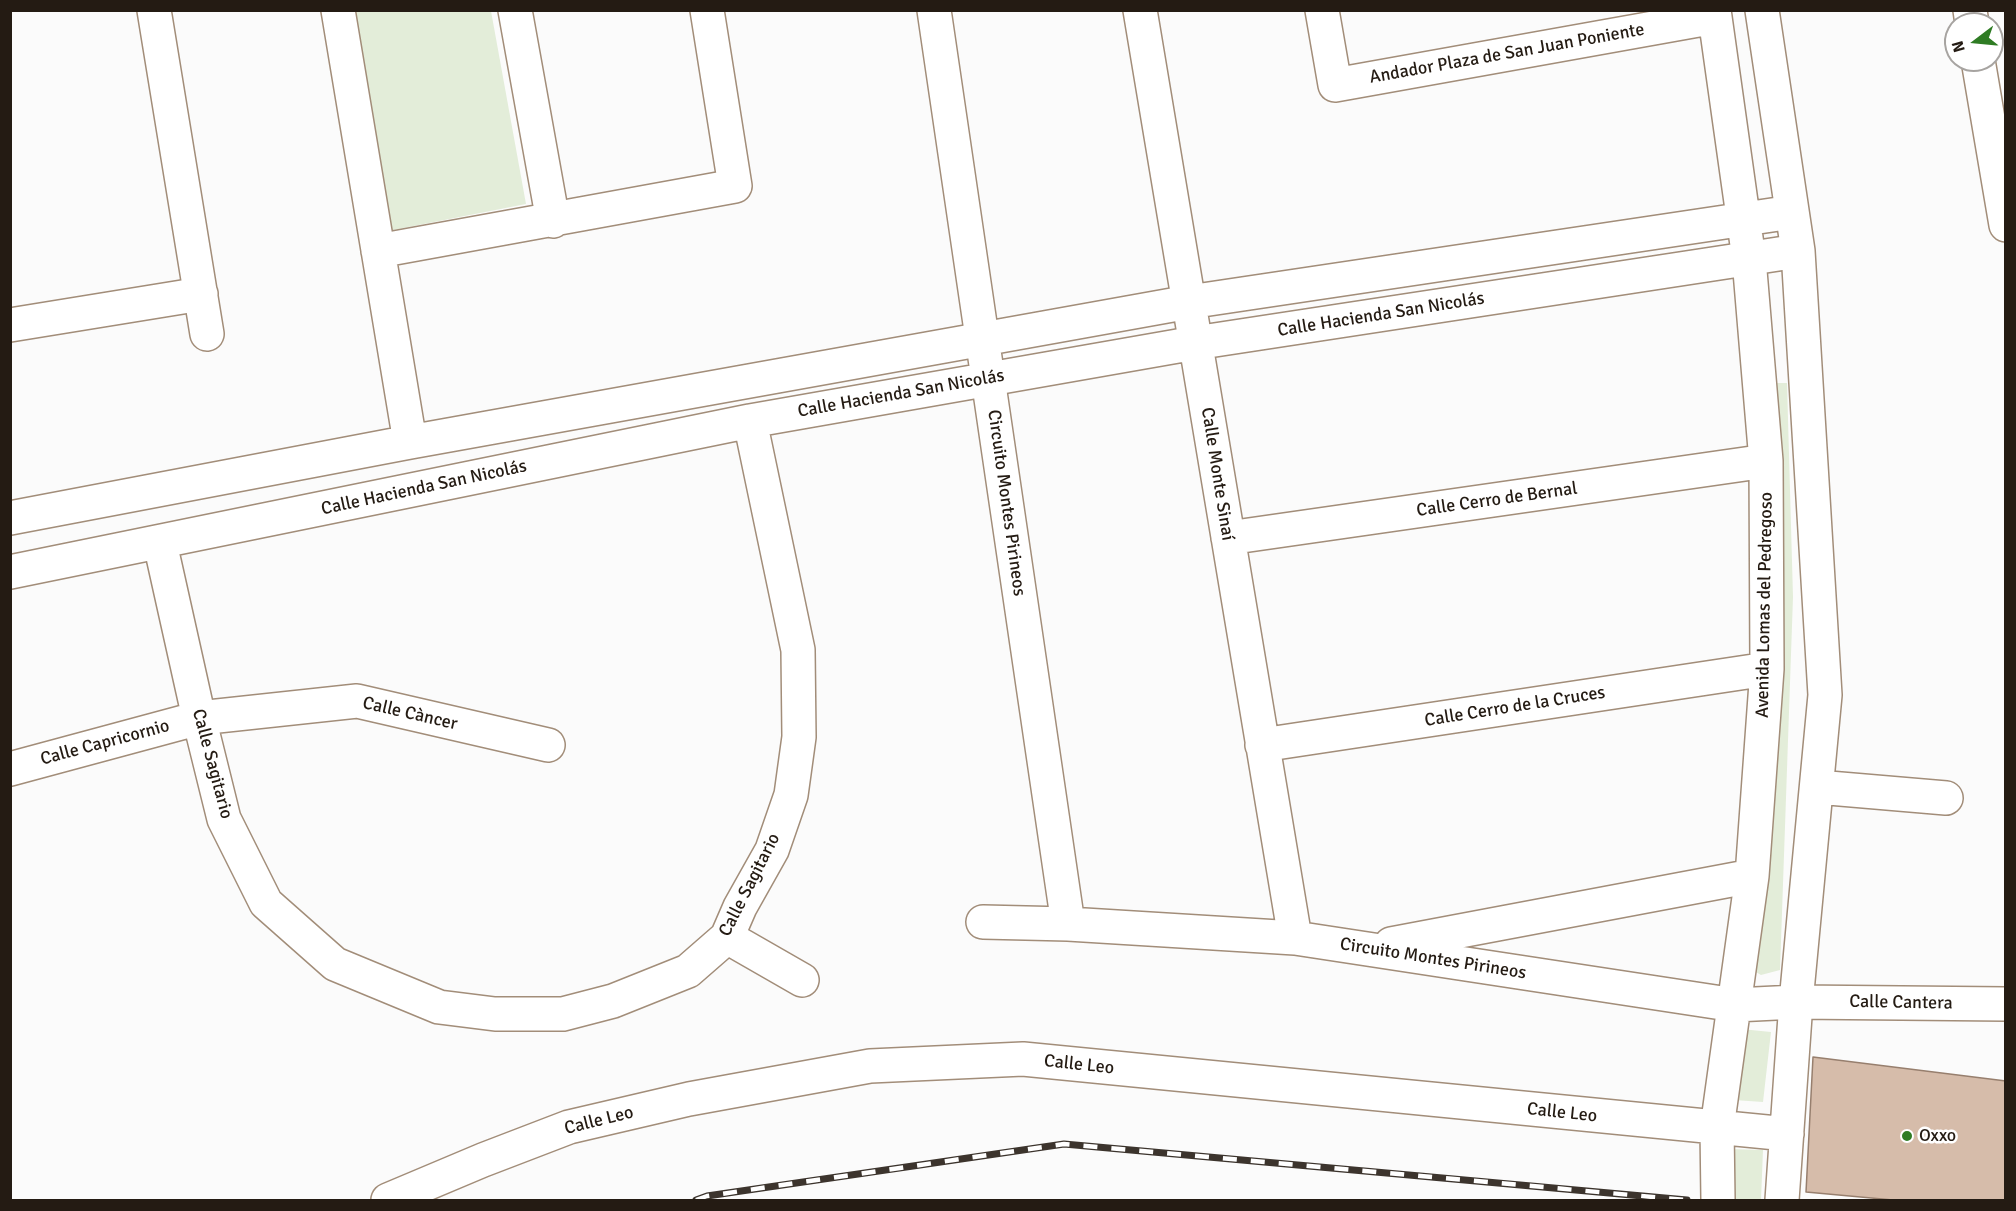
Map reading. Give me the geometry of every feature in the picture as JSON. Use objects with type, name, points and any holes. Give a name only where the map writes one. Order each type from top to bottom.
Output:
[{"type":"street","points":[[154,10],[207,334]]},
{"type":"street","points":[[338,10],[410,442]]},
{"type":"street","points":[[515,10],[553,220]]},
{"type":"street","points":[[378,251],[735,186],[707,10]]},
{"type":"street","name":"Circuito Montes Pirineos","points":[[934,10],[1068,924]]},
{"type":"street","name":"Calle Monte Sinaí","points":[[1140,10],[1295,938]]},
{"type":"street","name":"Andador Plaza de San Juan Poniente","points":[[1322,10],[1335,84],[1714,14]]},
{"type":"street","points":[[1762,10],[1798,251],[1825,695],[1796,1002],[1782,1200]]},
{"type":"street","name":"Avenida Lomas del Pedregoso","points":[[1714,14],[1749,259],[1766,461],[1767,669],[1752,876],[1717,1128],[1718,1200]]},
{"type":"street","points":[[1980,72],[2006,225]]},
{"type":"street","points":[[10,518],[410,442],[1189,302],[1792,212]]},
{"type":"street","name":"Calle Hacienda San Nicolás","points":[[10,572],[750,421],[1195,343],[1798,251]]},
{"type":"street","points":[[1456,262],[1464,302]]},
{"type":"street","points":[[12,317],[201,294]]},
{"type":"street","name":"Calle Sagitario","points":[[160,543],[224,819],[266,903],[335,964],[418,999],[440,1007],[483,1012],[563,1014],[614,1001],[688,971],[727,937],[740,907],[772,850],[791,795],[799,737],[798,650],[750,421]]},
{"type":"street","name":"Calle Cerro de Bernal","points":[[1228,538],[1766,461]]},
{"type":"street","name":"Calle Cerro de la Cruces","points":[[1263,745],[1767,669]]},
{"type":"street","name":"Calle Càncer","points":[[199,718],[357,701],[548,745]]},
{"type":"street","name":"Calle Capricornio","points":[[10,769],[199,718]]},
{"type":"street","points":[[1817,787],[1946,798]]},
{"type":"street","points":[[1367,949],[1752,876]]},
{"type":"street","name":"Circuito Montes Pirineos","points":[[983,922],[1068,924],[1295,938],[1735,1005],[1796,1002]]},
{"type":"street","points":[[727,937],[802,980]]},
{"type":"street","name":"Calle Cantera","points":[[1796,1002],[2006,1004]]},
{"type":"street","name":"Calle Leo","points":[[388,1200],[569,1127],[689,1099],[870,1066],[1023,1059],[1787,1134]]},
{"type":"green space","points":[[351,11],[491,11],[526,204],[383,232]]},
{"type":"green space","points":[[1771,383],[1787,383],[1793,597],[1780,970],[1761,975],[1749,968]]},
{"type":"green space","points":[[1741,1029],[1771,1032],[1763,1102],[1734,1100]]},
{"type":"green space","points":[[1729,1149],[1763,1150],[1761,1200],[1730,1200]]},
{"type":"building","name":"Oxxo","points":[[1813,1057],[2006,1081],[2006,1200],[1893,1200],[1806,1192]]},
{"type":"railway","points":[[696,1200],[707,1196],[1064,1144],[1687,1200]]},
{"type":"place","name":"Oxxo","points":[[1907,1136]]}]
